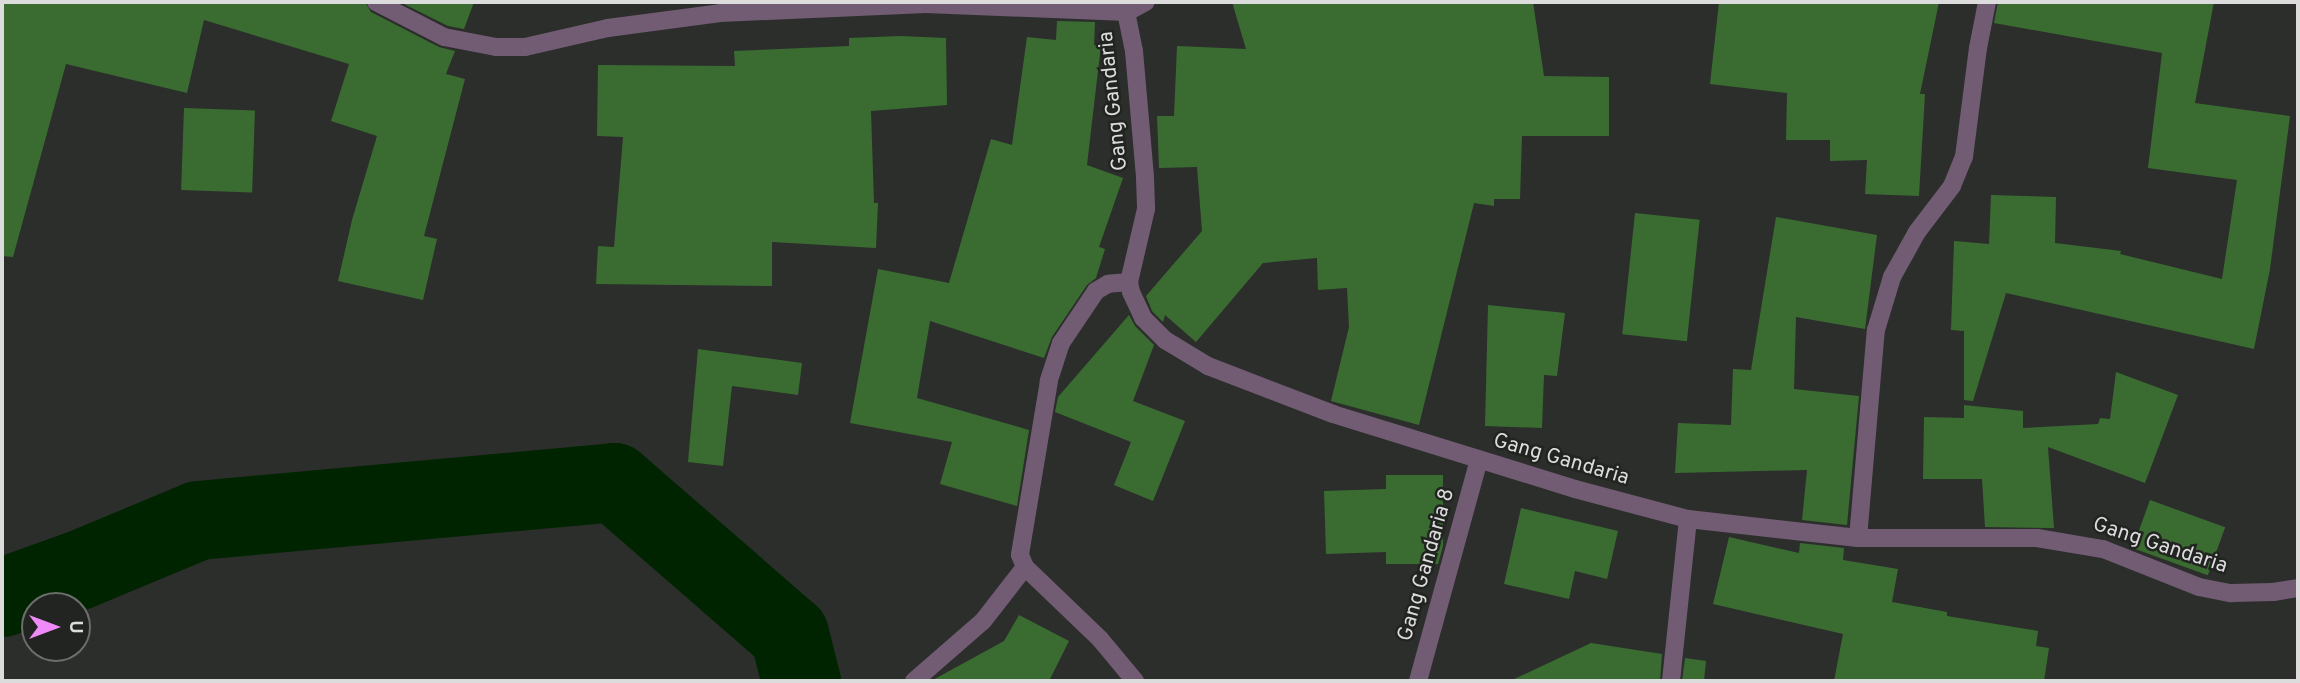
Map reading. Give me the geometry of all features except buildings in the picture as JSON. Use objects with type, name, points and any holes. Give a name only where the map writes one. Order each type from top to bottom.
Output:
[{"type":"street","points":[[376,2],[444,37],[496,47],[525,47],[608,28],[720,13],[926,4],[1125,7],[1146,2]]},
{"type":"street","points":[[1858,538],[1876,330],[1892,277],[1917,232],[1952,186],[1964,157],[1978,48],[1987,2]]},
{"type":"street","name":"Gang Gandaria","points":[[1125,7],[1138,84],[1146,209],[1129,282],[1143,318],[1165,340],[1208,366],[1320,410],[1479,460],[1688,519],[1858,538],[2037,538],[2103,549],[2199,587],[2231,593],[2273,592],[2298,588]]},
{"type":"street","points":[[1129,282],[1108,284],[1096,291],[1061,343],[1049,382],[1040,446],[1028,493],[1021,547],[1025,567],[1100,639],[1135,681]]},
{"type":"street","name":"Gang Gandaria 8","points":[[1418,681],[1479,460]]},
{"type":"street","points":[[1671,681],[1688,519]]},
{"type":"street","points":[[914,681],[983,621],[1025,567]]},
{"type":"waterway","points":[[2,597],[78,570],[198,520],[614,482],[789,634],[801,681]]}]
